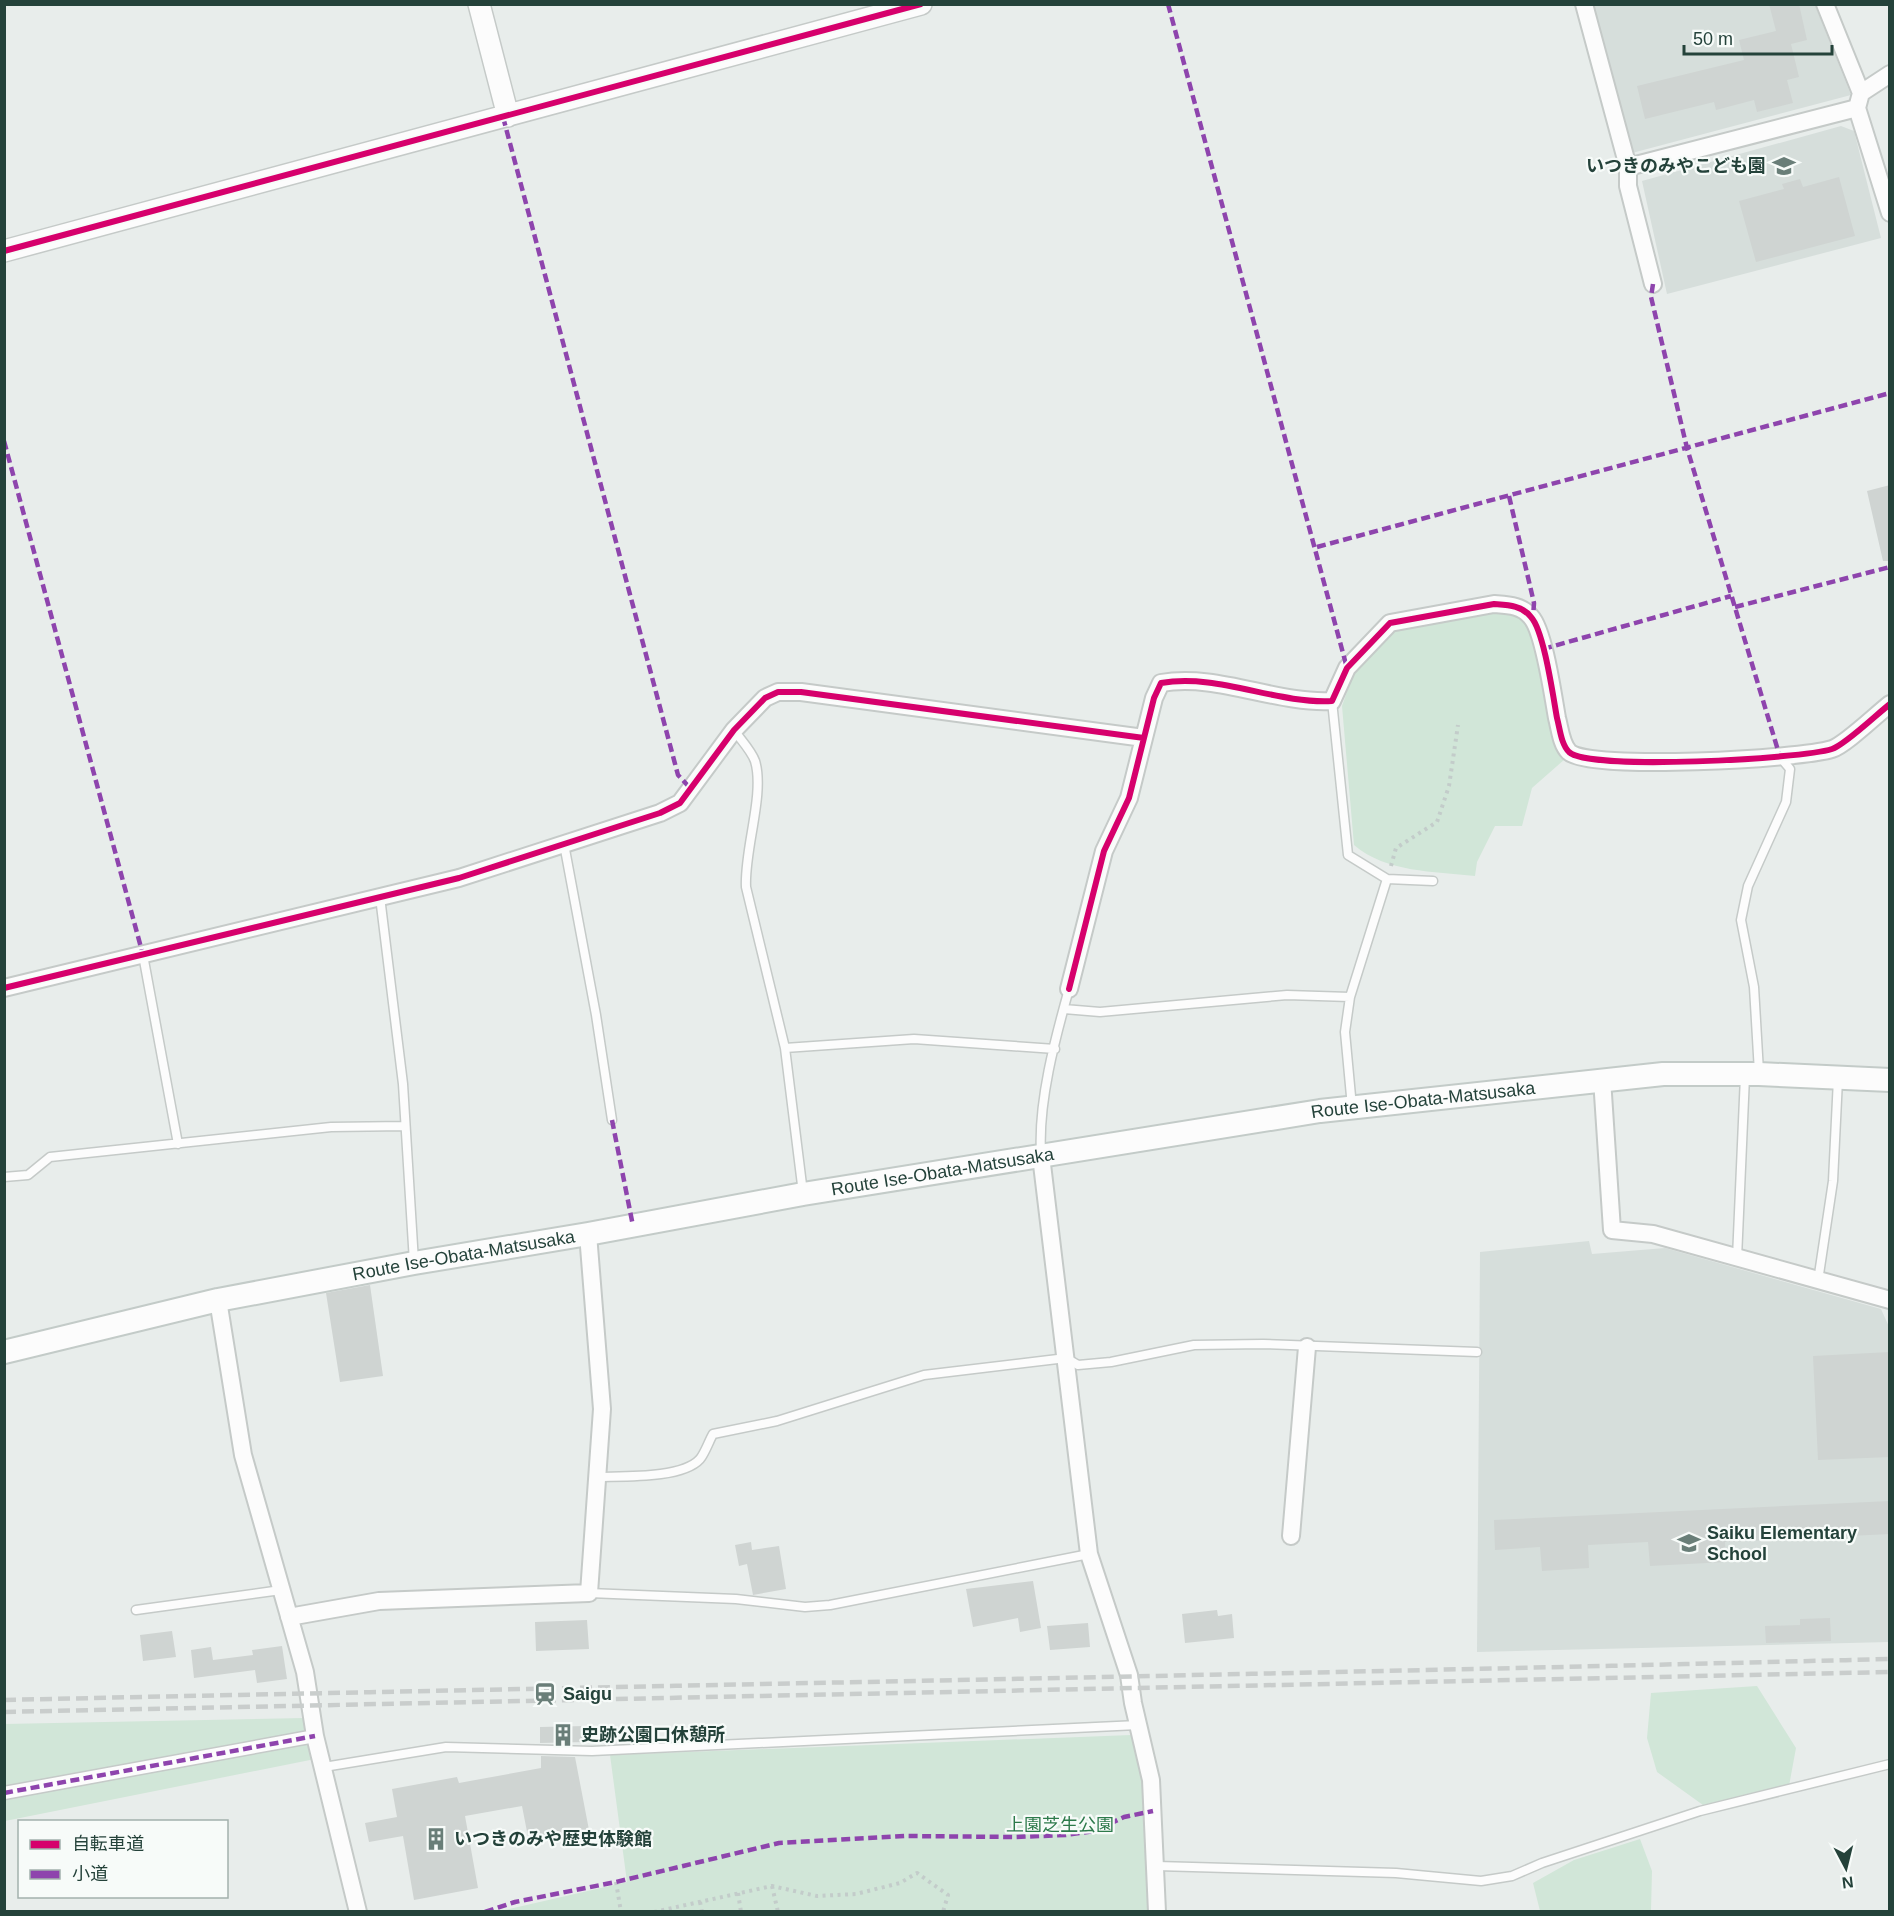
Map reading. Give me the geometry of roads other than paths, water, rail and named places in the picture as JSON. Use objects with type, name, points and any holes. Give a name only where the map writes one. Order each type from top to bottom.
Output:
[{"type":"main road","name":"Route Ise-Obata-Matsusaka","points":[[4,1352],[218,1299],[414,1263],[588,1234],[803,1194],[1352,1108],[1663,1074],[1752,1074],[1890,1080]]},
{"type":"street","points":[[479,4],[508,116]]},
{"type":"street","points":[[4,251],[921,4]]},
{"type":"street","points":[[1584,4],[1628,167],[1628,186],[1653,284]]},
{"type":"street","points":[[1825,4],[1859,101],[1890,213]]},
{"type":"street","points":[[1628,167],[1859,101],[1890,74]]},
{"type":"street","points":[[1070,989],[1104,851],[1129,798],[1154,698],[1161,683],[1184,679],[1310,702],[1332,701],[1347,668],[1389,623],[1494,604],[1510,605],[1523,610],[1533,618],[1543,649],[1562,740],[1570,753],[1589,759],[1653,762],[1809,755],[1835,748],[1890,704]]},
{"type":"street","points":[[4,988],[459,878],[660,813],[680,803],[734,730],[765,699],[778,693],[801,692],[1144,738]]},
{"type":"street","points":[[1602,1079],[1612,1230],[1653,1234],[1818,1282],[1890,1300]]},
{"type":"street","points":[[1041,1156],[1089,1554],[1130,1675],[1138,1725],[1151,1780],[1157,1911]]},
{"type":"street","points":[[289,1617],[379,1601],[589,1593],[602,1408],[588,1234]]},
{"type":"street","points":[[218,1299],[243,1455],[305,1672],[315,1736],[358,1911]]},
{"type":"street","points":[[1291,1536],[1307,1347]]},
{"type":"street","points":[[4,1794],[315,1736]]},
{"type":"lane","points":[[1332,701],[1348,855],[1387,879],[1433,881]]},
{"type":"lane","points":[[734,730],[755,761],[756,796],[745,868],[746,887],[785,1048],[803,1194]]},
{"type":"lane","points":[[1737,1258],[1752,1074],[1754,987],[1741,920],[1748,886],[1786,802],[1790,769],[1780,757]]},
{"type":"lane","points":[[564,844],[596,1015],[612,1120]]},
{"type":"lane","points":[[1352,1108],[1345,1032],[1350,997],[1387,879]]},
{"type":"lane","points":[[380,897],[403,1084],[414,1263]]},
{"type":"lane","points":[[143,955],[178,1144]]},
{"type":"lane","points":[[1041,1156],[1040,1133],[1054,1049],[1070,989]]},
{"type":"lane","points":[[1064,1009],[1100,1012],[1287,995],[1350,997]]},
{"type":"lane","points":[[785,1048],[914,1040],[1054,1049]]},
{"type":"lane","points":[[1818,1282],[1833,1181],[1838,1077]]},
{"type":"lane","points":[[4,1177],[28,1175],[50,1157],[331,1127],[405,1126]]},
{"type":"lane","points":[[597,1477],[653,1475],[688,1467],[700,1459],[713,1434],[777,1421],[869,1390],[924,1375],[1066,1358],[1078,1365],[1111,1362],[1194,1345],[1477,1352]]},
{"type":"lane","points":[[589,1593],[736,1599],[813,1606],[1089,1554]]},
{"type":"lane","points":[[136,1610],[282,1590]]},
{"type":"lane","points":[[324,1767],[446,1747],[592,1750],[1138,1725]]},
{"type":"lane","points":[[1156,1866],[1396,1873],[1481,1881],[1512,1876],[1542,1863],[1700,1811],[1890,1764]]},
{"type":"railway","points":[[4,1700],[1890,1659]]},
{"type":"railway","points":[[4,1712],[1890,1672]]},
{"type":"place","name":"いつきのみやこども園","points":[[1784,166]]},
{"type":"place","name":"Saiku Elementary School","points":[[1689,1543]]},
{"type":"place","name":"Saigu","points":[[545,1694]]},
{"type":"place","name":"史跡公園口休憩所","points":[[563,1735]]},
{"type":"place","name":"いつきのみや歴史体験館","points":[[436,1839]]},
{"type":"park label","name":"上園芝生公園","points":[[1060,1825]]}]
